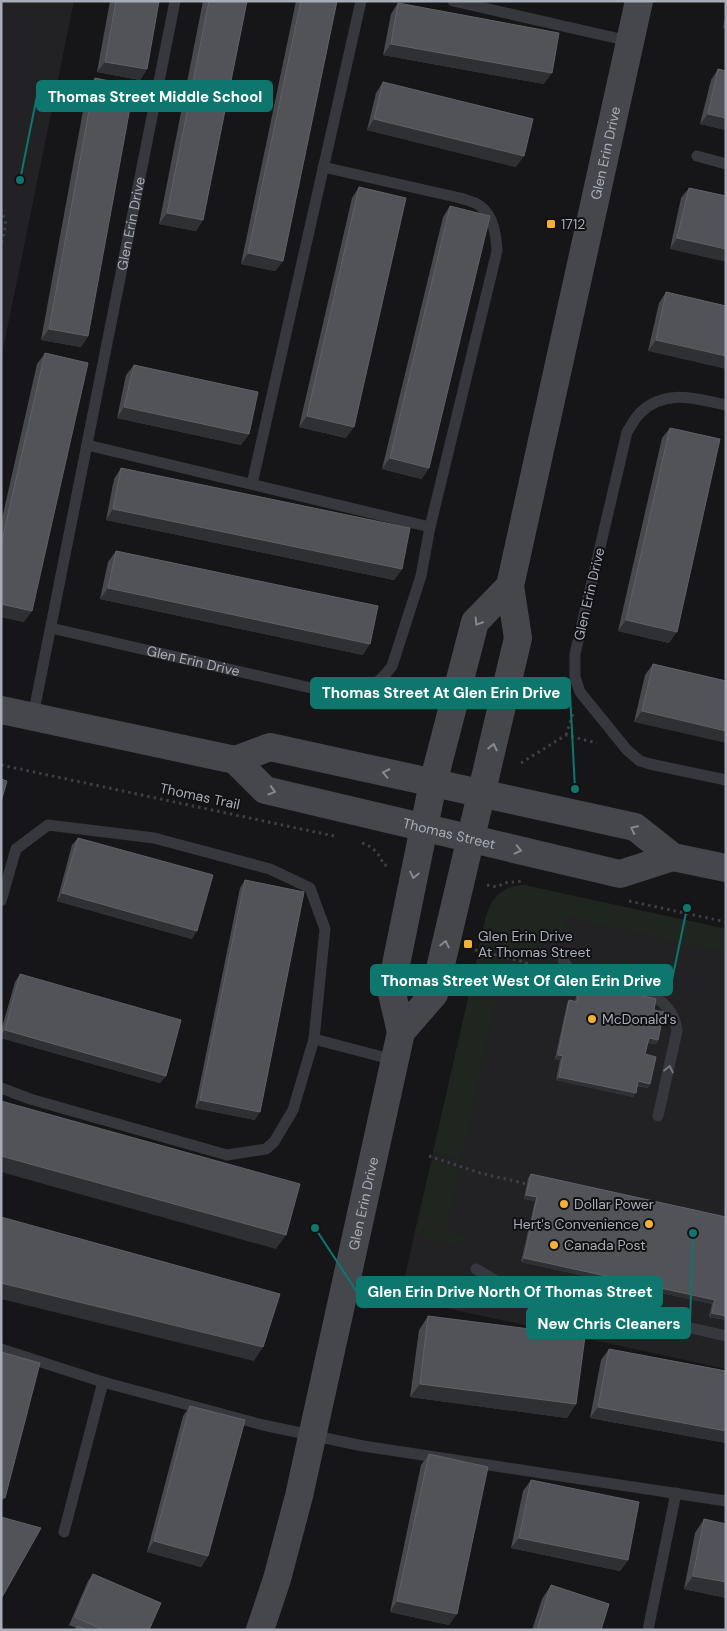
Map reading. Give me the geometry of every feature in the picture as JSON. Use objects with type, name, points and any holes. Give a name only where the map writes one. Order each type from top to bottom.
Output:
[{"type":"street","name":"Glen Erin Drive","points":[[260,1630],[277,1579],[299,1496],[401,1032],[434,994],[518,638],[510,586],[639,1]]},
{"type":"street","name":"Glen Erin Drive","points":[[401,1032],[391,989],[433,783],[475,622],[510,586]]},
{"type":"street","points":[[1,710],[235,760]]},
{"type":"street","name":"Thomas Street","points":[[673,857],[620,874],[265,790],[235,760],[270,747],[634,827],[673,857],[726,868]]},
{"type":"lane","name":"Glen Erin Drive","points":[[33,716],[175,1]]},
{"type":"lane","points":[[252,484],[361,1]]},
{"type":"lane","points":[[452,1],[629,41]]},
{"type":"lane","points":[[697,156],[726,164]]},
{"type":"lane","name":"Glen Erin Drive","points":[[51,628],[337,694],[357,693],[372,686],[385,676],[392,666],[421,576],[430,527],[497,251],[496,231],[489,216],[480,205],[460,198],[323,166]]},
{"type":"lane","name":"Glen Erin Drive","points":[[726,405],[681,396],[659,400],[640,413],[627,432],[575,654],[574,677],[580,692],[627,750],[640,760],[650,764],[726,780]]},
{"type":"lane","points":[[87,446],[430,527]]},
{"type":"lane","points":[[1,901],[16,849],[48,825],[154,838],[270,869],[310,888],[326,929],[314,1039],[293,1110],[274,1142],[266,1149],[227,1155],[30,1100],[1,1088]]},
{"type":"lane","points":[[563,960],[576,981],[658,999],[670,1011],[677,1031],[658,1116]]},
{"type":"lane","points":[[314,1039],[394,1060]]},
{"type":"lane","points":[[476,1269],[505,1286],[726,1336]]},
{"type":"lane","points":[[1,1349],[103,1382],[263,1425],[363,1446],[726,1501]]},
{"type":"lane","points":[[64,1532],[103,1382]]},
{"type":"lane","points":[[648,1630],[676,1493]]},
{"type":"path","points":[[1,210],[6,224],[1,245]]},
{"type":"path","points":[[521,763],[566,735],[627,750]]},
{"type":"path","name":"Thomas Trail","points":[[1,765],[340,838]]},
{"type":"path","points":[[360,842],[369,845],[379,853],[384,865]]},
{"type":"path","points":[[475,950],[525,962],[563,996]]},
{"type":"path","points":[[429,1156],[480,1173],[527,1184]]},
{"type":"shaded area","points":[[1,1],[74,1],[1,359]]},
{"type":"shaded area","points":[[524,885],[726,929],[726,1369],[400,1298],[489,906],[499,894],[507,889]]},
{"type":"shaded area","points":[[524,885],[726,929],[726,952],[566,917],[562,935],[539,947],[528,958],[479,947],[487,915],[495,898],[502,891]]},
{"type":"shaded area","points":[[478,955],[504,961],[461,1161],[433,1152]]},
{"type":"shaded area","points":[[432,1159],[459,1169],[446,1230],[465,1235],[466,1238],[463,1242],[439,1241],[415,1232]]},
{"type":"building","points":[[116,1],[159,1],[147,69],[105,62]]},
{"type":"building","points":[[209,1],[247,1],[203,220],[167,213]]},
{"type":"building","points":[[301,1],[337,1],[283,261],[248,253]]},
{"type":"building","points":[[398,3],[559,33],[552,73],[391,44]]},
{"type":"building","points":[[718,69],[726,71],[726,118],[708,114]]},
{"type":"building","points":[[95,78],[134,86],[88,336],[49,329]]},
{"type":"building","points":[[383,82],[533,119],[524,156],[374,119]]},
{"type":"building","points":[[359,187],[406,198],[354,427],[307,416]]},
{"type":"building","points":[[689,188],[726,196],[726,249],[677,238]]},
{"type":"building","points":[[450,206],[490,216],[429,468],[390,458]]},
{"type":"building","points":[[666,292],[726,306],[726,356],[656,340]]},
{"type":"building","points":[[45,353],[88,363],[32,611],[1,604],[1,545]]},
{"type":"building","points":[[134,365],[258,392],[249,434],[124,407]]},
{"type":"building","points":[[670,428],[720,439],[677,632],[626,620]]},
{"type":"building","points":[[121,468],[410,528],[402,569],[113,509]]},
{"type":"building","points":[[116,551],[378,606],[370,644],[108,588]]},
{"type":"building","points":[[653,664],[726,681],[726,731],[642,711]]},
{"type":"building","points":[[1,779],[7,781],[1,802]]},
{"type":"building","points":[[78,838],[213,875],[197,931],[62,893]]},
{"type":"building","points":[[245,880],[304,892],[260,1112],[200,1100]]},
{"type":"building","points":[[20,974],[181,1020],[166,1076],[5,1030]]},
{"type":"building","points":[[580,985],[594,988],[595,985],[656,999],[654,1010],[664,1012],[658,1040],[649,1038],[645,1054],[656,1057],[650,1084],[638,1081],[636,1093],[559,1077],[563,1056],[558,1055],[569,1000],[577,1002]]},
{"type":"building","points":[[1,1101],[300,1184],[286,1235],[1,1156]]},
{"type":"building","points":[[531,1174],[726,1217],[726,1316],[712,1313],[715,1300],[524,1258],[537,1197],[526,1195]]},
{"type":"building","points":[[1,1217],[280,1294],[263,1347],[1,1283]]},
{"type":"building","points":[[428,1316],[585,1336],[576,1404],[420,1384]]},
{"type":"building","points":[[609,1349],[726,1371],[726,1431],[598,1407]]},
{"type":"building","points":[[1,1352],[40,1363],[5,1498],[1,1497]]},
{"type":"building","points":[[190,1406],[245,1420],[208,1556],[154,1541]]},
{"type":"building","points":[[429,1454],[488,1467],[457,1614],[397,1601]]},
{"type":"building","points":[[531,1480],[639,1502],[628,1560],[519,1538]]},
{"type":"building","points":[[1,1517],[41,1528],[1,1599]]},
{"type":"building","points":[[704,1519],[726,1524],[726,1582],[693,1576]]},
{"type":"building","points":[[93,1574],[161,1603],[149,1630],[104,1630],[75,1617]]},
{"type":"building","points":[[551,1585],[609,1604],[601,1630],[537,1630]]},
{"type":"building","points":[[78,1626],[87,1630],[76,1630]]},
{"type":"place","name":"Thomas Street Middle School","points":[[20,180]]},
{"type":"place","name":"1712","points":[[551,224]]},
{"type":"place","name":"Thomas Street At Glen Erin Drive","points":[[575,789]]},
{"type":"place","name":"Thomas Street West Of Glen Erin Drive","points":[[687,908]]},
{"type":"place","name":"Glen Erin Drive At Thomas Street","points":[[468,944]]},
{"type":"place","name":"McDonald's","points":[[592,1019]]},
{"type":"place","name":"Dollar Power","points":[[564,1204]]},
{"type":"place","name":"Hert's Convenience","points":[[649,1224]]},
{"type":"place","name":"Glen Erin Drive North Of Thomas Street","points":[[315,1228]]},
{"type":"place","name":"New Chris Cleaners","points":[[693,1233]]},
{"type":"place","name":"Canada Post","points":[[554,1245]]}]
